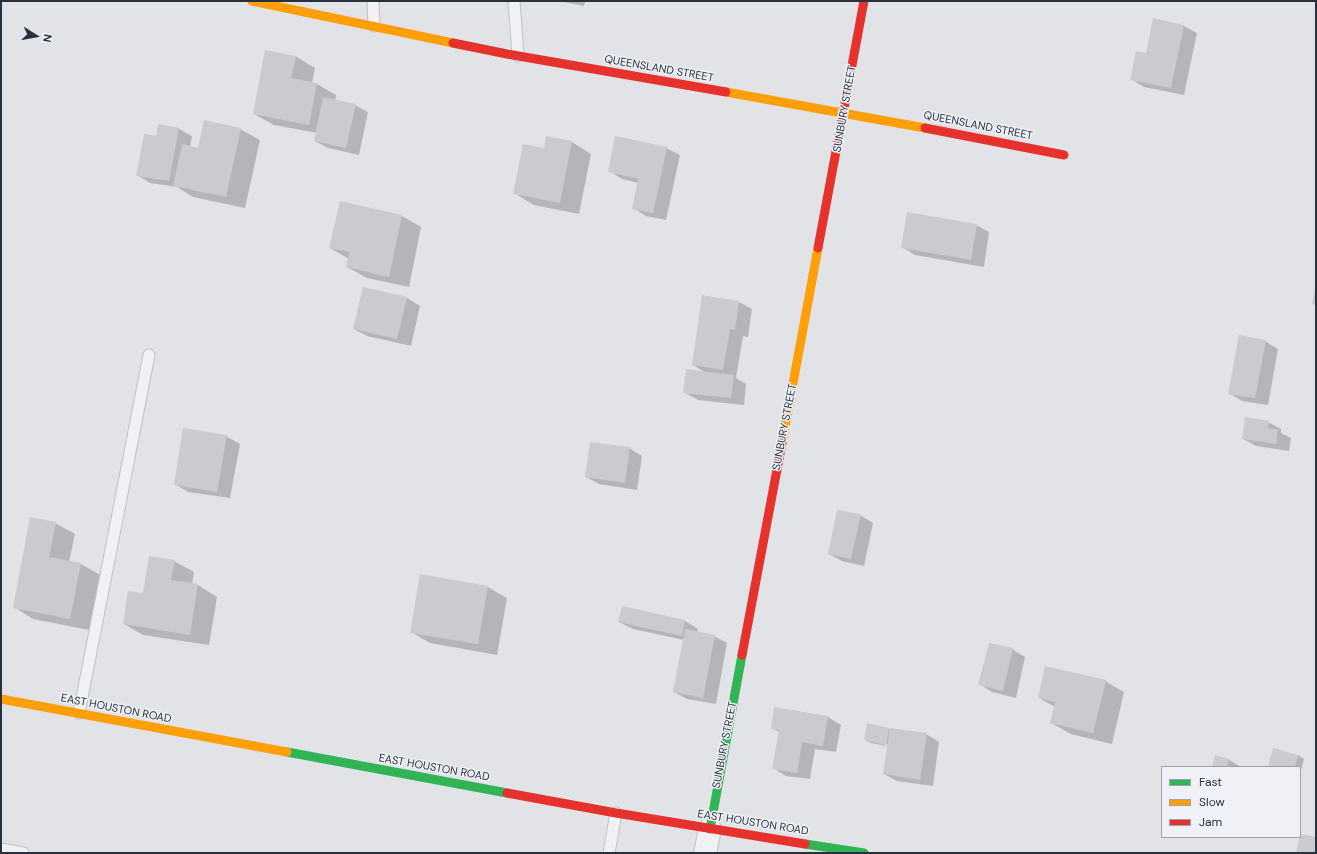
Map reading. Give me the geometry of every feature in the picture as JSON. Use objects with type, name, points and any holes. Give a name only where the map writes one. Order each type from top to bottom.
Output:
[{"type":"street","name":"QUEENSLAND STREET","points":[[252,1],[518,56],[844,113],[1064,155]]},
{"type":"street","name":"SUNBURY STREET","points":[[705,853],[864,1]]},
{"type":"street","name":"EAST HOUSTON ROAD","points":[[1,699],[161,730],[616,813],[864,853]]},
{"type":"lane","points":[[373,1],[374,26]]},
{"type":"lane","points":[[514,1],[518,56]]},
{"type":"lane","points":[[78,713],[149,355]]},
{"type":"lane","points":[[609,853],[616,813]]},
{"type":"lane","points":[[1,849],[23,853]]},
{"type":"building","points":[[1153,18],[1184,25],[1171,88],[1130,80],[1136,51],[1146,53]]},
{"type":"building","points":[[265,50],[296,56],[291,78],[317,83],[309,125],[253,114]]},
{"type":"building","points":[[323,97],[356,104],[346,148],[314,141]]},
{"type":"building","points":[[204,120],[241,128],[226,197],[173,186],[182,144],[198,148]]},
{"type":"building","points":[[158,124],[179,128],[169,181],[136,176],[144,134],[156,136]]},
{"type":"building","points":[[546,136],[572,141],[560,203],[513,194],[523,144],[544,148]]},
{"type":"building","points":[[615,136],[667,147],[653,213],[632,209],[638,179],[608,172]]},
{"type":"building","points":[[340,201],[402,215],[389,277],[346,267],[349,252],[329,248]]},
{"type":"building","points":[[907,212],[977,224],[971,260],[901,248]]},
{"type":"building","points":[[1315,286],[1316,287],[1316,305],[1312,304]]},
{"type":"building","points":[[363,287],[407,297],[397,339],[353,329]]},
{"type":"building","points":[[702,295],[739,301],[735,330],[730,329],[723,370],[692,365]]},
{"type":"building","points":[[1239,335],[1266,340],[1255,398],[1228,394]]},
{"type":"building","points":[[686,369],[734,375],[731,398],[683,393]]},
{"type":"building","points":[[1245,417],[1269,421],[1268,428],[1278,430],[1276,444],[1242,439]]},
{"type":"building","points":[[183,428],[227,435],[217,492],[174,485]]},
{"type":"building","points":[[590,442],[630,447],[625,483],[585,477]]},
{"type":"building","points":[[837,510],[861,514],[851,559],[828,554]]},
{"type":"building","points":[[30,517],[56,522],[49,557],[81,563],[70,619],[13,608]]},
{"type":"building","points":[[149,556],[175,560],[171,580],[198,584],[190,635],[123,624],[128,591],[143,593]]},
{"type":"building","points":[[420,574],[488,586],[478,644],[410,633]]},
{"type":"building","points":[[622,606],[685,620],[682,636],[618,622]]},
{"type":"building","points":[[685,629],[715,635],[703,698],[673,692]]},
{"type":"building","points":[[989,643],[1013,648],[1003,691],[978,685]]},
{"type":"building","points":[[1045,666],[1106,680],[1093,733],[1050,723],[1055,702],[1038,698]]},
{"type":"building","points":[[774,707],[828,716],[823,746],[802,742],[797,773],[772,769],[779,730],[771,729]]},
{"type":"building","points":[[867,723],[889,728],[886,745],[864,740]]},
{"type":"building","points":[[890,728],[927,733],[920,780],[883,774]]},
{"type":"building","points":[[1273,748],[1298,755],[1295,766],[1268,766]]},
{"type":"building","points":[[1215,755],[1229,759],[1227,766],[1212,766]]},
{"type":"building","points":[[1301,834],[1316,837],[1316,853],[1296,853]]},
{"type":"traffic: fast","points":[[710,829],[742,655]]},
{"type":"traffic: fast","points":[[287,752],[507,793]]},
{"type":"traffic: fast","points":[[805,844],[864,853]]},
{"type":"traffic: slow","points":[[252,1],[453,43]]},
{"type":"traffic: slow","points":[[726,92],[925,128]]},
{"type":"traffic: slow","points":[[782,443],[818,248]]},
{"type":"traffic: slow","points":[[1,699],[287,752]]},
{"type":"traffic: jam","points":[[818,248],[864,1]]},
{"type":"traffic: jam","points":[[453,43],[507,54],[726,92]]},
{"type":"traffic: jam","points":[[925,128],[1064,155]]},
{"type":"traffic: jam","points":[[742,655],[782,443]]},
{"type":"traffic: jam","points":[[507,793],[616,813],[805,844]]}]
